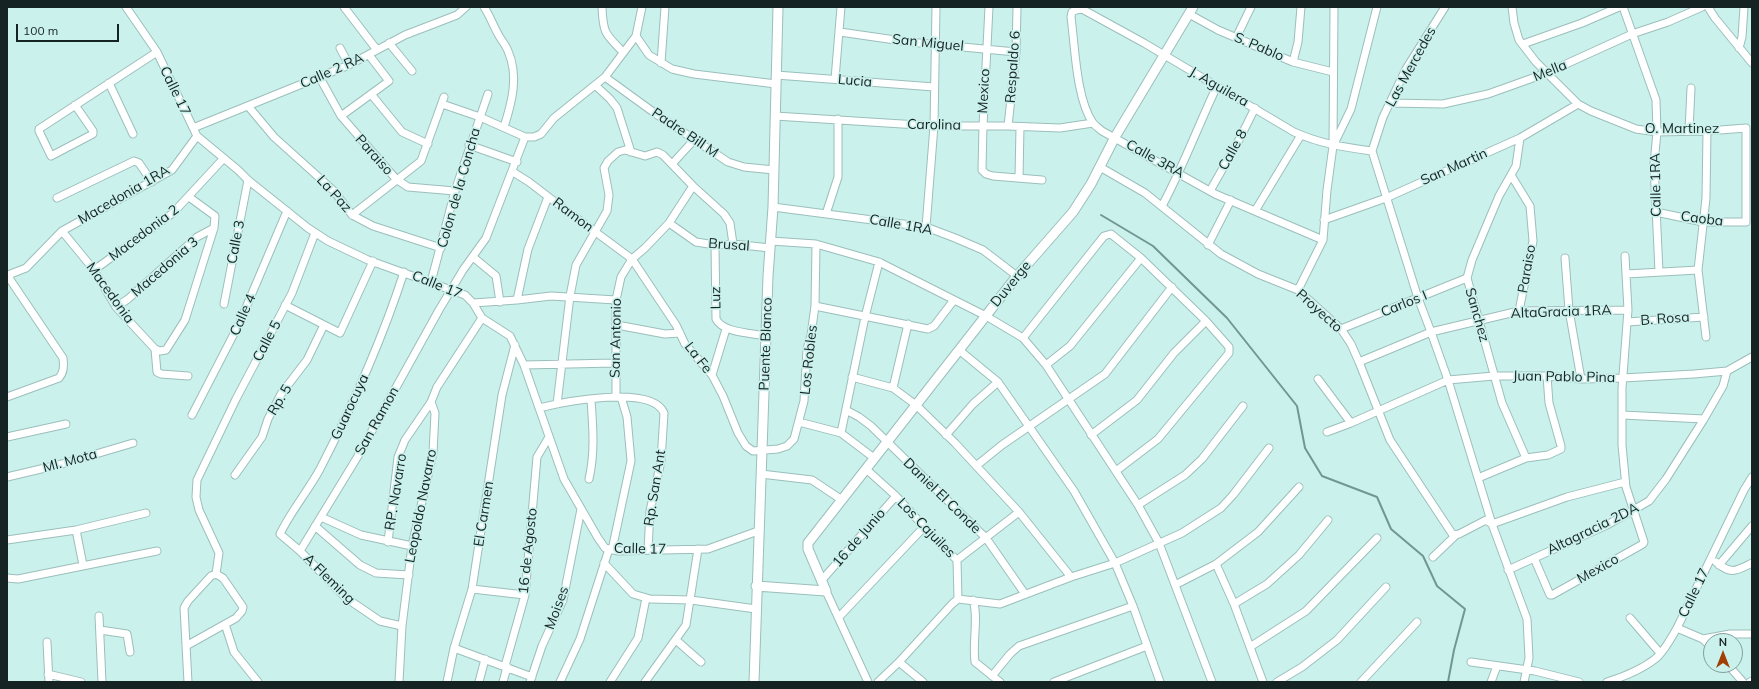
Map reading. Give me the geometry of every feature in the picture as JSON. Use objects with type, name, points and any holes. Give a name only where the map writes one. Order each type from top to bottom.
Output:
[{"type":"street","name":"Calle 17","points":[[126,7],[156,52],[197,136],[223,159],[315,233],[328,241],[373,261],[465,295],[473,303],[482,318],[510,336],[524,365],[564,479],[605,548],[618,551],[708,549],[758,532]]},
{"type":"street","points":[[344,7],[377,50]]},
{"type":"street","name":"Calle 2 RA","points":[[193,128],[320,78],[369,55],[405,35],[453,16],[466,7]]},
{"type":"street","points":[[484,7],[508,50],[512,65],[513,97],[504,127]]},
{"type":"street","points":[[602,7],[602,24],[605,33],[623,52]]},
{"type":"street","points":[[352,215],[396,179],[421,161],[443,100],[526,137],[534,137],[541,134],[554,118],[605,76],[636,36],[642,7]]},
{"type":"street","points":[[661,63],[665,7]]},
{"type":"street","name":"Puente Blanco","points":[[754,682],[758,532],[770,245],[773,207],[778,7]]},
{"type":"street","points":[[835,79],[842,7]]},
{"type":"street","points":[[926,227],[934,126],[936,7]]},
{"type":"street","name":"Mexico","points":[[989,7],[982,170],[986,174],[1019,178]]},
{"type":"street","name":"Respaldo 6","points":[[1008,126],[1016,52],[1017,7]]},
{"type":"street","points":[[1236,38],[1251,7]]},
{"type":"street","points":[[1294,62],[1298,42],[1301,7]]},
{"type":"street","points":[[1298,290],[1323,240],[1327,190],[1334,146],[1334,7]]},
{"type":"street","points":[[1334,146],[1351,109],[1377,7]]},
{"type":"street","name":"Las Mercedes","points":[[1372,151],[1383,117],[1406,69],[1445,7]]},
{"type":"street","name":"O. Martinez","points":[[1512,7],[1514,23],[1519,40],[1536,62],[1578,104],[1636,129],[1657,132],[1707,131],[1744,127],[1747,129],[1747,221]]},
{"type":"street","points":[[1523,44],[1582,23],[1619,7]]},
{"type":"street","name":"Calle 1RA","points":[[1623,7],[1656,100],[1657,132],[1654,164],[1659,272]]},
{"type":"street","name":"Mella","points":[[1390,103],[1444,104],[1488,94],[1548,73],[1632,34],[1668,22],[1702,7]]},
{"type":"street","points":[[1708,7],[1752,64]]},
{"type":"street","points":[[1740,48],[1744,7]]},
{"type":"street","name":"J. Aguilera","points":[[1073,10],[1082,9],[1165,55],[1301,135],[1334,146],[1372,151]]},
{"type":"street","points":[[1073,10],[1071,17],[1079,79],[1083,101],[1093,124]]},
{"type":"street","name":"S. Pablo","points":[[1191,10],[1218,30],[1236,38],[1294,62],[1333,72]]},
{"type":"street","name":"Duverge","points":[[821,580],[807,546],[808,543],[1017,276],[1073,212],[1100,167],[1115,137],[1191,10]]},
{"type":"street","name":"San Miguel","points":[[840,32],[909,42],[1016,52]]},
{"type":"street","name":"Lucia","points":[[636,36],[649,55],[661,63],[672,69],[694,74],[776,79],[835,79],[934,87]]},
{"type":"street","points":[[389,43],[412,71]]},
{"type":"street","points":[[340,48],[349,65]]},
{"type":"street","points":[[75,105],[93,131],[93,134],[51,156],[39,129],[75,105],[156,52]]},
{"type":"street","points":[[341,116],[389,80],[369,55]]},
{"type":"street","name":"Padre Bill M","points":[[605,76],[694,140],[728,162],[744,167],[774,170]]},
{"type":"street","name":"Paraiso","points":[[320,78],[341,116],[396,179],[408,188],[455,191]]},
{"type":"street","points":[[109,83],[133,134]]},
{"type":"street","points":[[594,85],[610,99],[617,108],[631,152]]},
{"type":"street","points":[[1162,206],[1180,173],[1199,124],[1217,86]]},
{"type":"street","points":[[1689,131],[1691,88]]},
{"type":"street","points":[[371,94],[402,132],[428,144]]},
{"type":"street","name":"Colon de la Concha","points":[[431,282],[455,191],[469,146],[488,94]]},
{"type":"street","name":"San Martin","points":[[1324,220],[1386,198],[1520,138],[1578,104]]},
{"type":"street","name":"La Paz","points":[[248,106],[274,137],[334,191],[352,215],[373,226],[441,248]]},
{"type":"street","name":"Calle 8","points":[[1210,191],[1255,108]]},
{"type":"street","name":"Carolina","points":[[775,116],[934,126],[1060,128],[1093,124]]},
{"type":"street","points":[[826,214],[838,177],[838,119]]},
{"type":"street","name":"Calle 3RA","points":[[1093,124],[1210,191],[1323,240]]},
{"type":"street","points":[[1020,127],[1019,178],[1042,180]]},
{"type":"street","points":[[1706,337],[1698,270],[1706,198],[1707,131]]},
{"type":"street","points":[[1255,211],[1301,135]]},
{"type":"street","name":"Macedonia 1RA","points":[[7,275],[26,268],[62,231],[172,170],[197,136]]},
{"type":"street","name":"San Ramon","points":[[300,551],[358,456],[452,289],[486,238],[526,137]]},
{"type":"street","points":[[1511,175],[1516,166],[1520,138]]},
{"type":"street","points":[[672,164],[694,140]]},
{"type":"street","points":[[469,146],[517,162]]},
{"type":"street","points":[[557,404],[570,296],[576,266],[594,231],[602,222],[609,195],[604,168],[618,152],[626,150],[645,156],[657,152],[664,154],[693,186],[724,214],[730,223],[733,244]]},
{"type":"street","points":[[1372,151],[1418,298],[1432,332],[1448,380],[1492,524],[1527,619],[1530,658],[1524,682]]},
{"type":"street","name":"Macedonia 2","points":[[94,270],[174,213],[223,159]]},
{"type":"street","points":[[57,198],[134,161],[139,163],[152,182]]},
{"type":"street","name":"Proyecto","points":[[1100,167],[1145,193],[1208,245],[1243,266],[1298,290],[1341,329],[1351,344],[1359,362],[1380,410],[1390,440],[1454,535]]},
{"type":"street","name":"Ramon","points":[[513,172],[529,182],[632,259]]},
{"type":"street","name":"Paraiso","points":[[1511,175],[1530,206],[1533,241],[1519,311]]},
{"type":"street","name":"Sanchez","points":[[1511,175],[1499,196],[1472,260],[1467,278],[1502,404],[1526,458]]},
{"type":"street","name":"Calle 3","points":[[224,304],[248,180]]},
{"type":"street","name":"San Antonio","points":[[560,682],[580,638],[604,563],[611,549],[631,461],[627,417],[618,397],[615,363],[616,300],[621,277],[632,259],[670,223],[693,186]]},
{"type":"street","points":[[188,376],[161,374],[157,372],[156,368],[158,350],[166,350],[186,320],[214,228],[215,216],[189,196]]},
{"type":"street","points":[[517,300],[528,249],[548,196]]},
{"type":"street","points":[[1208,245],[1231,200]]},
{"type":"street","name":"Calle 1RA","points":[[773,207],[926,227],[983,250],[1017,276]]},
{"type":"street","name":"Calle 4","points":[[192,415],[240,324],[286,211]]},
{"type":"street","name":"Caoba","points":[[1656,212],[1703,222],[1744,223],[1747,221]]},
{"type":"street","name":"Brusal","points":[[670,223],[696,242],[715,245],[816,244],[879,262],[986,316],[1023,338],[1046,365],[1138,505],[1159,543],[1212,682]]},
{"type":"street","name":"Macedonia 3","points":[[116,307],[128,300],[197,237],[214,228]]},
{"type":"street","name":"Macedonia","points":[[62,231],[94,270],[116,307],[158,350]]},
{"type":"street","name":"Calle 5","points":[[216,574],[219,553],[199,510],[196,497],[197,480],[292,293],[315,233]]},
{"type":"street","points":[[1023,338],[1107,234],[1110,234],[1141,258],[1172,287],[1206,321],[1229,347],[1230,353],[1158,439],[1116,471]]},
{"type":"street","name":"Los Robles","points":[[762,451],[787,446],[794,439],[799,422],[804,401],[807,349],[811,335],[814,306],[816,244]]},
{"type":"street","name":"Luz","points":[[715,245],[716,320],[718,324],[726,329],[766,336]]},
{"type":"street","points":[[1625,256],[1628,310],[1622,388],[1622,445],[1625,482],[1633,511]]},
{"type":"street","points":[[473,257],[496,276],[500,302]]},
{"type":"street","points":[[1046,365],[1070,346],[1141,258]]},
{"type":"street","points":[[1565,258],[1569,310],[1581,379]]},
{"type":"street","name":"La Fe","points":[[632,259],[686,344],[712,375],[723,396],[738,433],[746,446],[753,451],[762,451]]},
{"type":"street","points":[[285,305],[340,333],[373,261]]},
{"type":"street","points":[[841,433],[865,317],[879,262]]},
{"type":"street","points":[[1626,274],[1698,270]]},
{"type":"street","name":"Guarocuya","points":[[280,534],[319,471],[351,407],[388,320],[404,272]]},
{"type":"street","points":[[7,275],[63,358],[64,367],[59,378],[7,397]]},
{"type":"street","name":"Carlos I","points":[[1341,329],[1467,278]]},
{"type":"street","points":[[976,466],[1002,445],[1105,374],[1172,287]]},
{"type":"street","points":[[473,303],[500,302],[551,296],[616,300]]},
{"type":"street","points":[[814,306],[931,329],[954,300]]},
{"type":"street","name":"AltaGracia 1RA","points":[[1359,362],[1432,332],[1519,311],[1628,310]]},
{"type":"street","name":"B. Rosa","points":[[1627,322],[1704,317]]},
{"type":"street","name":"RP. Navarro","points":[[388,542],[398,457],[406,440],[431,402],[436,387],[482,318]]},
{"type":"street","points":[[1091,435],[1137,400],[1174,353],[1206,321]]},
{"type":"street","points":[[893,388],[908,324]]},
{"type":"street","name":"Rp. 5","points":[[235,475],[262,437],[268,419],[281,394],[307,360],[324,325]]},
{"type":"street","points":[[616,325],[665,334],[680,333]]},
{"type":"street","points":[[712,375],[726,329]]},
{"type":"street","name":"El Carmen","points":[[447,682],[454,648],[472,589],[502,395],[515,345]]},
{"type":"street","points":[[959,350],[998,382],[1028,428],[1074,491],[1115,563],[1133,606],[1160,682]]},
{"type":"street","name":"Juan Pablo Pina","points":[[1327,432],[1351,423],[1448,380],[1494,376],[1547,376],[1581,379],[1623,378],[1727,371],[1752,357]]},
{"type":"street","points":[[524,365],[615,363]]},
{"type":"street","name":"Altagracia 2DA","points":[[1508,570],[1608,525],[1649,501],[1658,491],[1704,419],[1723,386],[1727,371]]},
{"type":"street","points":[[1478,478],[1526,458],[1548,455],[1560,449],[1561,446],[1547,396],[1547,376]]},
{"type":"street","points":[[852,377],[893,388],[916,405],[1019,512],[1071,577]]},
{"type":"street","points":[[1318,379],[1351,423]]},
{"type":"street","points":[[946,435],[973,404],[998,382]]},
{"type":"street","name":"Rp. San Ant","points":[[539,408],[557,404],[618,397],[640,398],[658,405],[664,413],[661,461],[650,511],[648,550]]},
{"type":"street","points":[[589,479],[593,447],[591,400]]},
{"type":"street","name":"Leopoldo Navarro","points":[[399,682],[402,626],[412,546],[433,454],[435,413],[431,402]]},
{"type":"street","points":[[1138,505],[1185,475],[1202,459],[1243,406]]},
{"type":"street","name":"Daniel El Conde","points":[[846,410],[865,421],[986,538],[1026,594]]},
{"type":"street","points":[[1622,415],[1704,419]]},
{"type":"street","points":[[799,422],[841,433],[874,458]]},
{"type":"street","points":[[7,437],[66,424]]},
{"type":"street","name":"16 de Agosto","points":[[503,682],[525,595],[537,457],[549,437]]},
{"type":"street","name":"Ml. Mota","points":[[7,477],[133,443]]},
{"type":"street","points":[[878,682],[899,662],[958,599],[1000,604],[1071,577],[1115,563],[1182,533],[1220,508],[1233,496],[1269,448]]},
{"type":"street","name":"Los Cajuiles","points":[[866,469],[896,496],[957,560],[958,599]]},
{"type":"street","points":[[761,474],[812,480],[842,500]]},
{"type":"street","name":"Calle 17","points":[[1607,682],[1639,669],[1656,659],[1677,628],[1749,488],[1752,477]]},
{"type":"street","points":[[1492,524],[1567,496],[1625,482]]},
{"type":"street","points":[[1175,585],[1216,564],[1258,532],[1299,487]]},
{"type":"street","name":"16 de Junio","points":[[821,580],[896,496]]},
{"type":"street","name":"Moises","points":[[531,681],[542,646],[563,600],[581,509]]},
{"type":"street","name":"Mexico","points":[[1534,558],[1550,595],[1552,595],[1643,544],[1644,539],[1633,511]]},
{"type":"street","points":[[957,560],[1019,512]]},
{"type":"street","points":[[7,540],[76,530],[146,513]]},
{"type":"street","points":[[321,517],[361,535],[412,546]]},
{"type":"street","points":[[1234,604],[1267,584],[1299,555],[1328,520]]},
{"type":"street","points":[[1433,557],[1454,535],[1486,520],[1492,524]]},
{"type":"street","points":[[315,526],[360,565],[376,573],[409,575]]},
{"type":"street","points":[[1719,565],[1752,526]]},
{"type":"street","points":[[839,617],[924,527]]},
{"type":"street","points":[[76,530],[83,565]]},
{"type":"street","name":"A Fleming","points":[[280,534],[300,551],[346,598],[380,621],[402,626]]},
{"type":"street","points":[[1250,647],[1306,611],[1377,538]]},
{"type":"street","points":[[645,682],[686,625],[698,549]]},
{"type":"street","points":[[7,578],[18,579],[157,551]]},
{"type":"street","points":[[1712,558],[1719,565],[1734,572],[1752,563]]},
{"type":"street","points":[[604,563],[633,594],[646,598],[691,600],[756,609]]},
{"type":"street","points":[[1216,564],[1234,604],[1263,682]]},
{"type":"street","points":[[186,646],[236,618],[242,611],[242,607],[223,578],[216,574],[211,576],[188,601],[184,608],[186,646],[188,682]]},
{"type":"street","points":[[821,580],[868,682]]},
{"type":"street","points":[[756,586],[826,591]]},
{"type":"street","points":[[1276,682],[1302,667],[1337,640],[1386,587]]},
{"type":"street","points":[[472,589],[525,595]]},
{"type":"street","points":[[610,682],[638,638],[646,598]]},
{"type":"street","points":[[973,600],[976,607],[973,644],[975,662],[1000,682]]},
{"type":"street","points":[[992,676],[1010,654],[1019,646],[1133,606]]},
{"type":"street","points":[[99,616],[102,682]]},
{"type":"street","points":[[1630,618],[1660,653]]},
{"type":"street","points":[[1361,682],[1417,622]]},
{"type":"street","points":[[225,624],[234,652],[258,682]]},
{"type":"street","points":[[1677,628],[1703,639]]},
{"type":"street","points":[[100,630],[127,634],[130,652]]},
{"type":"street","points":[[676,640],[701,662]]},
{"type":"street","points":[[47,642],[49,682]]},
{"type":"street","points":[[1054,682],[1147,646]]},
{"type":"street","points":[[454,648],[506,667],[531,681]]},
{"type":"street","points":[[479,682],[485,659]]},
{"type":"street","points":[[899,662],[924,682]]},
{"type":"street","points":[[1471,662],[1527,669],[1579,682]]},
{"type":"street","points":[[1491,682],[1496,666]]},
{"type":"street","points":[[1735,673],[1743,682]]},
{"type":"street","points":[[48,674],[81,682]]},
{"type":"waterway","points":[[1101,215],[1153,246],[1227,318],[1297,406],[1305,448],[1322,476],[1377,497],[1391,529],[1423,556],[1437,586],[1465,609],[1454,650],[1448,682]]}]
